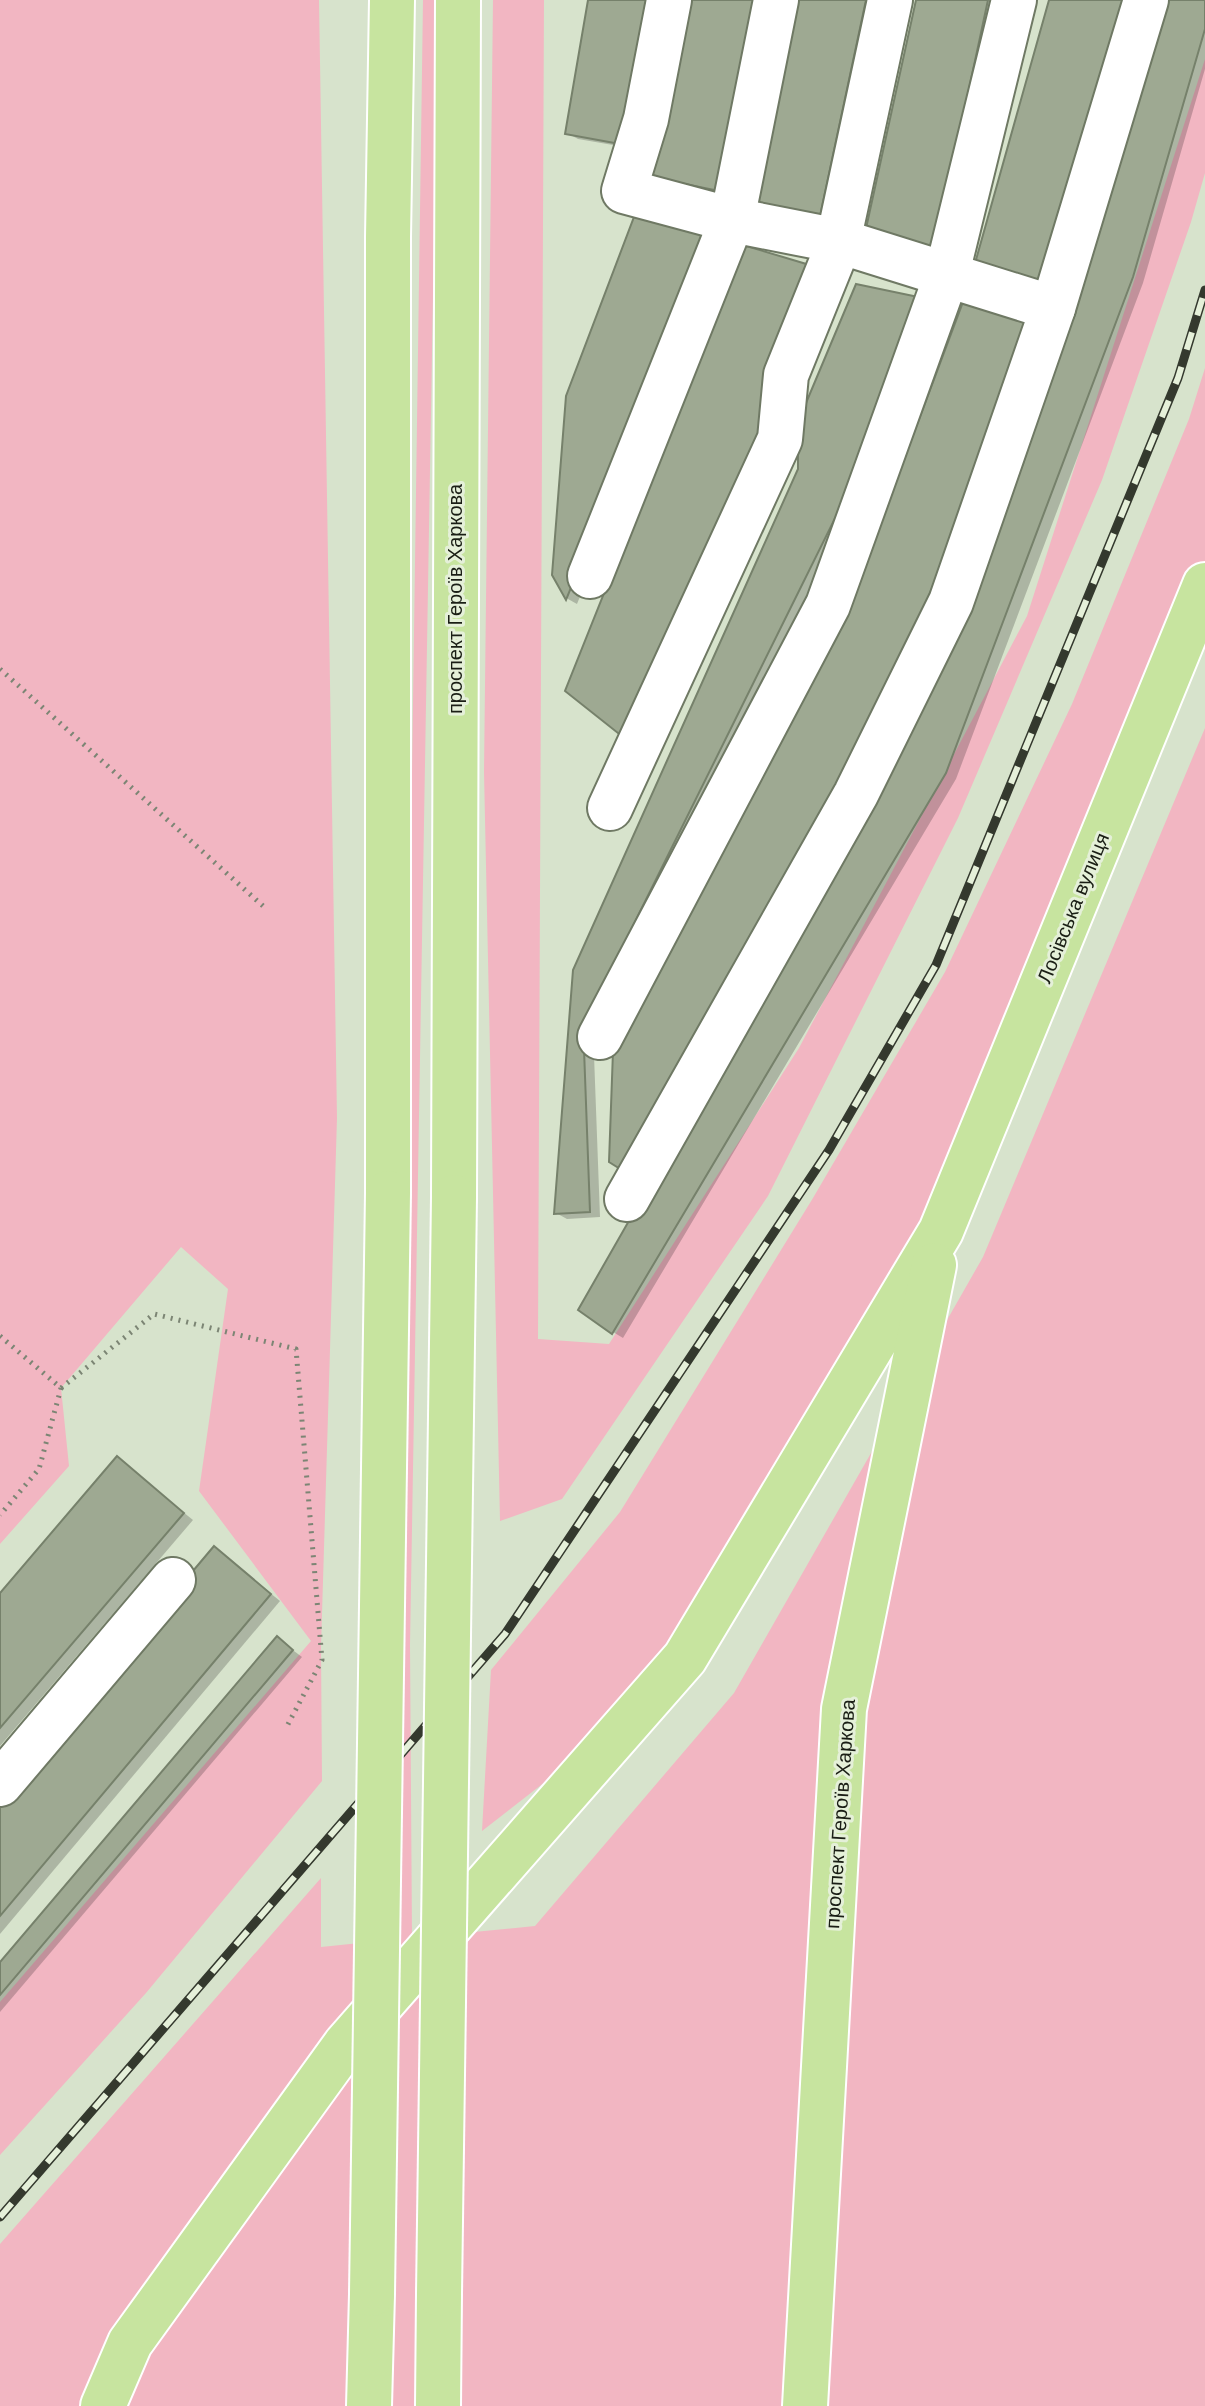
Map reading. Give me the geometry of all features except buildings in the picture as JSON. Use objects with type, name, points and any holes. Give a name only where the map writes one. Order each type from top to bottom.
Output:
[{"type":"main road","points":[[369,2406],[388,1193],[388,237],[392,0]]},
{"type":"main road","name":"проспект Героїв Харкова","points":[[442,2393],[439,2294],[454,1197],[458,0]]},
{"type":"main road","name":"Лосівська вулиця","points":[[941,1231],[1205,585]]},
{"type":"main road","points":[[103,2406],[130,2343],[346,2044],[685,1658],[941,1231]]},
{"type":"main road","name":"проспект Героїв Харкова","points":[[805,2406],[844,1709],[941,1231]]},
{"type":"lane","points":[[669,0],[646,119],[624,191],[732,220],[839,241],[1053,308]]},
{"type":"lane","points":[[590,576],[732,220],[776,0]]},
{"type":"lane","points":[[610,808],[780,439],[786,375],[839,241],[890,0]]},
{"type":"lane","points":[[600,1037],[828,605],[946,277],[1014,0]]},
{"type":"lane","points":[[627,1199],[856,794],[951,602],[1053,308],[1146,0]]},
{"type":"lane","points":[[0,1784],[173,1580]]},
{"type":"path","points":[[0,669],[263,906]]},
{"type":"path","points":[[0,1515],[39,1469],[61,1388],[154,1314],[296,1349],[322,1660],[286,1728]]},
{"type":"path","points":[[0,1336],[61,1388]]},
{"type":"shaded area","points":[[0,0],[319,0],[337,1118],[321,1647],[322,1781],[146,1993],[0,2155],[0,2002],[311,1641],[199,1491],[228,1289],[181,1247],[61,1388],[69,1466],[0,1544]]},
{"type":"shaded area","points":[[423,0],[438,0],[410,1645],[412,1938],[535,1926],[734,1693],[983,1257],[1205,728],[1205,2406],[0,2406],[0,2244],[321,1878],[321,1947],[399,1939],[397,1644],[405,988],[412,774]]},
{"type":"shaded area","points":[[493,0],[544,0],[538,1339],[609,1344],[799,1048],[1027,616],[1205,59],[1205,173],[1191,222],[1102,480],[958,818],[768,1196],[562,1499],[500,1521],[484,772]]},
{"type":"shaded area","points":[[1205,368],[1205,566],[863,1361],[682,1638],[568,1764],[482,1831],[491,1670],[620,1512],[813,1198],[945,972],[1072,704],[1189,419]]},
{"type":"railway","points":[[0,2217],[505,1634],[829,1150],[936,965],[1178,378],[1205,290]]}]
